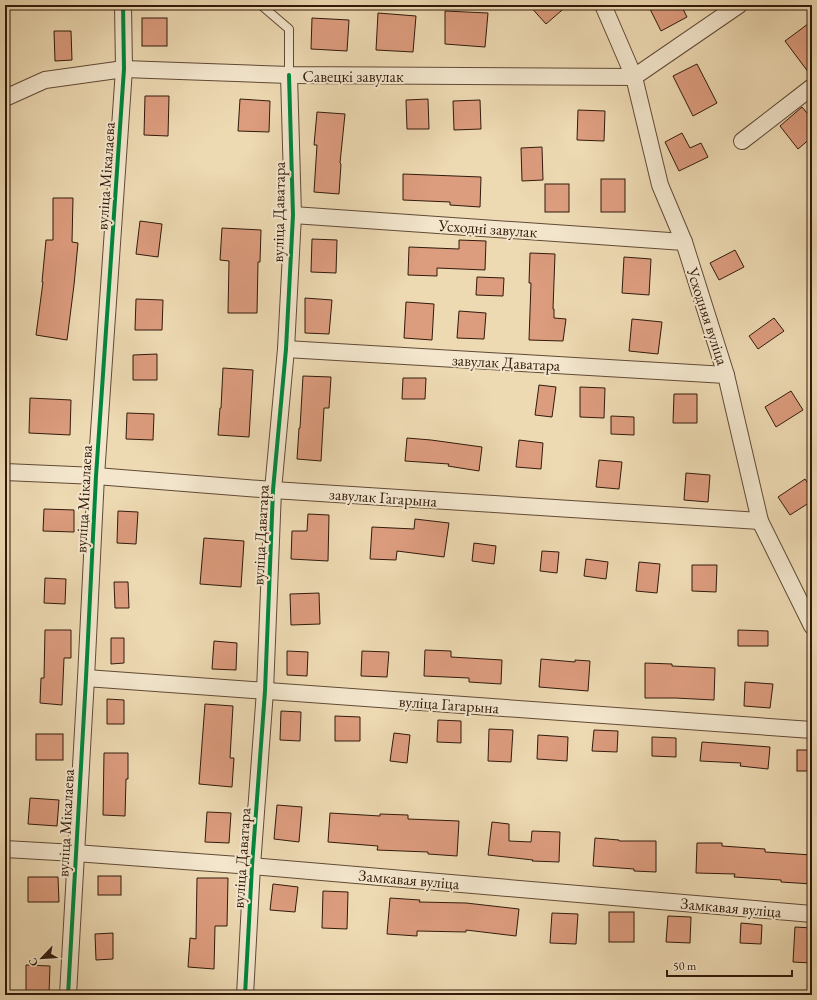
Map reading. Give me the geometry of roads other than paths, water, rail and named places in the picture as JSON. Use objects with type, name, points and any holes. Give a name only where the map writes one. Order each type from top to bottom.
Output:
[{"type":"street","name":"вуліца Мікалаева","points":[[68,995],[96,476],[124,69],[123,5]]},
{"type":"street","name":"Усходняя вуліца","points":[[603,5],[634,77],[660,185],[684,242],[726,375],[760,521],[812,626]]},
{"type":"street","points":[[634,77],[738,5]]},
{"type":"street","name":"Савецкі завулак","points":[[5,98],[45,80],[124,69],[290,75],[634,77]]},
{"type":"street","name":"вуліца Даватара","points":[[244,995],[265,691],[273,490],[286,348],[293,215],[290,75]]},
{"type":"street","points":[[742,141],[812,87]]},
{"type":"street","name":"Усходні завулак","points":[[293,215],[684,242]]},
{"type":"street","name":"завулак Даватара","points":[[286,348],[726,375]]},
{"type":"street","name":"завулак Гагарына","points":[[5,472],[96,476],[273,490],[760,521]]},
{"type":"street","name":"вуліца Гагарына","points":[[86,678],[812,730]]},
{"type":"street","name":"Замкавая вуліца","points":[[5,849],[252,866],[812,914]]},
{"type":"lane","points":[[261,5],[289,29],[290,75]]}]
